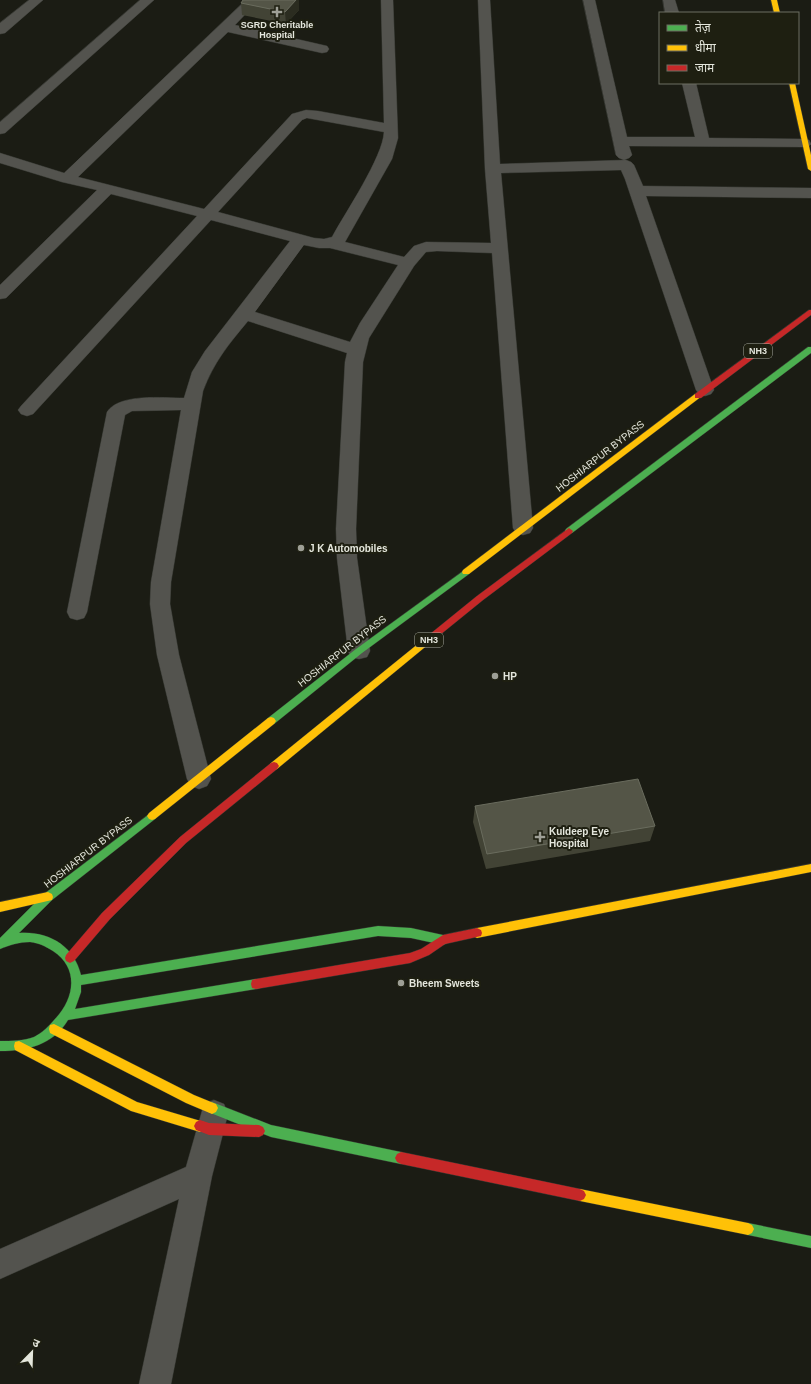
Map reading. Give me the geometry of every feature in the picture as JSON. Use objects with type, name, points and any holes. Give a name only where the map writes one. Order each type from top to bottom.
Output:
[{"type":"main road","points":[[774,0],[777,12]]},
{"type":"main road","points":[[792,84],[804,143],[811,169]]},
{"type":"main road","name":"NH3","points":[[705,390],[811,312]]},
{"type":"main road","name":"NH3","points":[[70,958],[106,916],[183,840],[477,596],[811,349]]},
{"type":"main road","name":"HOSHIARPUR BYPASS","points":[[1,943],[48,897],[199,779],[359,650],[460,582],[523,528],[572,493],[705,390]]},
{"type":"main road","points":[[67,1015],[410,958],[425,952],[443,940],[811,868]]},
{"type":"main road","points":[[0,907],[48,897]]},
{"type":"main road","points":[[78,981],[378,931],[420,933],[443,940]]},
{"type":"main road","points":[[0,1046],[19,1046],[38,1040],[54,1029],[67,1015],[75,998],[78,981],[75,965],[66,952],[53,942],[37,938],[20,938],[1,943]]},
{"type":"main road","points":[[54,1029],[190,1099],[212,1118],[271,1131]]},
{"type":"main road","points":[[19,1046],[135,1107],[212,1118],[811,1242]]},
{"type":"street","points":[[2,25],[37,0]]},
{"type":"street","points":[[0,130],[148,0]]},
{"type":"street","points":[[67,179],[253,0]]},
{"type":"street","points":[[333,244],[338,240],[384,159],[391,138],[387,0]]},
{"type":"street","points":[[484,0],[493,169],[523,528]]},
{"type":"street","points":[[589,0],[626,165],[633,179],[705,390]]},
{"type":"street","points":[[669,0],[672,12]]},
{"type":"street","points":[[225,27],[322,49]]},
{"type":"street","points":[[689,84],[703,142]]},
{"type":"street","points":[[27,410],[205,215],[297,117],[306,114],[391,130]]},
{"type":"street","points":[[621,142],[804,143]]},
{"type":"street","points":[[1,160],[205,215],[321,244],[333,244],[408,263]]},
{"type":"street","points":[[493,169],[626,165]]},
{"type":"street","points":[[0,294],[108,188]]},
{"type":"street","points":[[637,191],[811,193]]},
{"type":"street","points":[[199,779],[168,655],[160,604],[161,582],[194,391],[201,372],[211,355],[244,314],[300,239]]},
{"type":"street","points":[[359,650],[347,558],[346,529],[354,362],[360,338],[416,252],[426,247],[500,248]]},
{"type":"street","points":[[244,314],[357,350]]},
{"type":"street","points":[[77,612],[116,412],[123,407],[132,405],[192,404]]},
{"type":"street","points":[[155,1384],[198,1176],[212,1118]]},
{"type":"street","points":[[0,1264],[198,1176]]},
{"type":"building","points":[[243,0],[296,0],[285,12],[241,3]]},
{"type":"building","points":[[638,779],[655,826],[487,854],[475,806]]},
{"type":"traffic: fast","points":[[569,531],[811,349]]},
{"type":"traffic: fast","points":[[271,721],[359,651],[466,572]]},
{"type":"traffic: fast","points":[[2,943],[48,897],[152,816]]},
{"type":"traffic: fast","points":[[78,981],[378,931],[411,933],[443,940]]},
{"type":"traffic: fast","points":[[0,944],[19,938],[44,940],[64,953],[73,964],[77,978],[76,992],[71,1006],[63,1019],[52,1031],[39,1040],[25,1045],[0,1046]]},
{"type":"traffic: fast","points":[[67,1015],[256,984]]},
{"type":"traffic: fast","points":[[212,1108],[271,1131],[401,1158]]},
{"type":"traffic: fast","points":[[748,1229],[811,1242]]},
{"type":"traffic: slow","points":[[774,0],[777,12]]},
{"type":"traffic: slow","points":[[792,84],[811,169]]},
{"type":"traffic: slow","points":[[466,572],[698,396]]},
{"type":"traffic: slow","points":[[274,766],[427,641]]},
{"type":"traffic: slow","points":[[152,816],[271,721]]},
{"type":"traffic: slow","points":[[477,933],[811,868]]},
{"type":"traffic: slow","points":[[0,907],[48,897]]},
{"type":"traffic: slow","points":[[54,1029],[190,1099],[212,1108]]},
{"type":"traffic: slow","points":[[19,1046],[135,1107],[200,1126]]},
{"type":"traffic: slow","points":[[580,1195],[748,1229]]},
{"type":"traffic: jam","points":[[698,396],[811,312]]},
{"type":"traffic: jam","points":[[427,641],[480,598],[569,531]]},
{"type":"traffic: jam","points":[[70,958],[106,916],[183,840],[274,766]]},
{"type":"traffic: jam","points":[[256,984],[410,958],[425,952],[443,940],[477,933]]},
{"type":"traffic: jam","points":[[200,1126],[209,1129],[259,1131]]},
{"type":"traffic: jam","points":[[401,1158],[580,1195]]},
{"type":"place","name":"SGRD Cheritable Hospital","points":[[277,12]]},
{"type":"place","name":"J K Automobiles","points":[[301,548]]},
{"type":"place","name":"HP","points":[[495,676]]},
{"type":"place","name":"Kuldeep Eye Hospital","points":[[540,837]]},
{"type":"place","name":"Bheem Sweets","points":[[401,983]]}]
